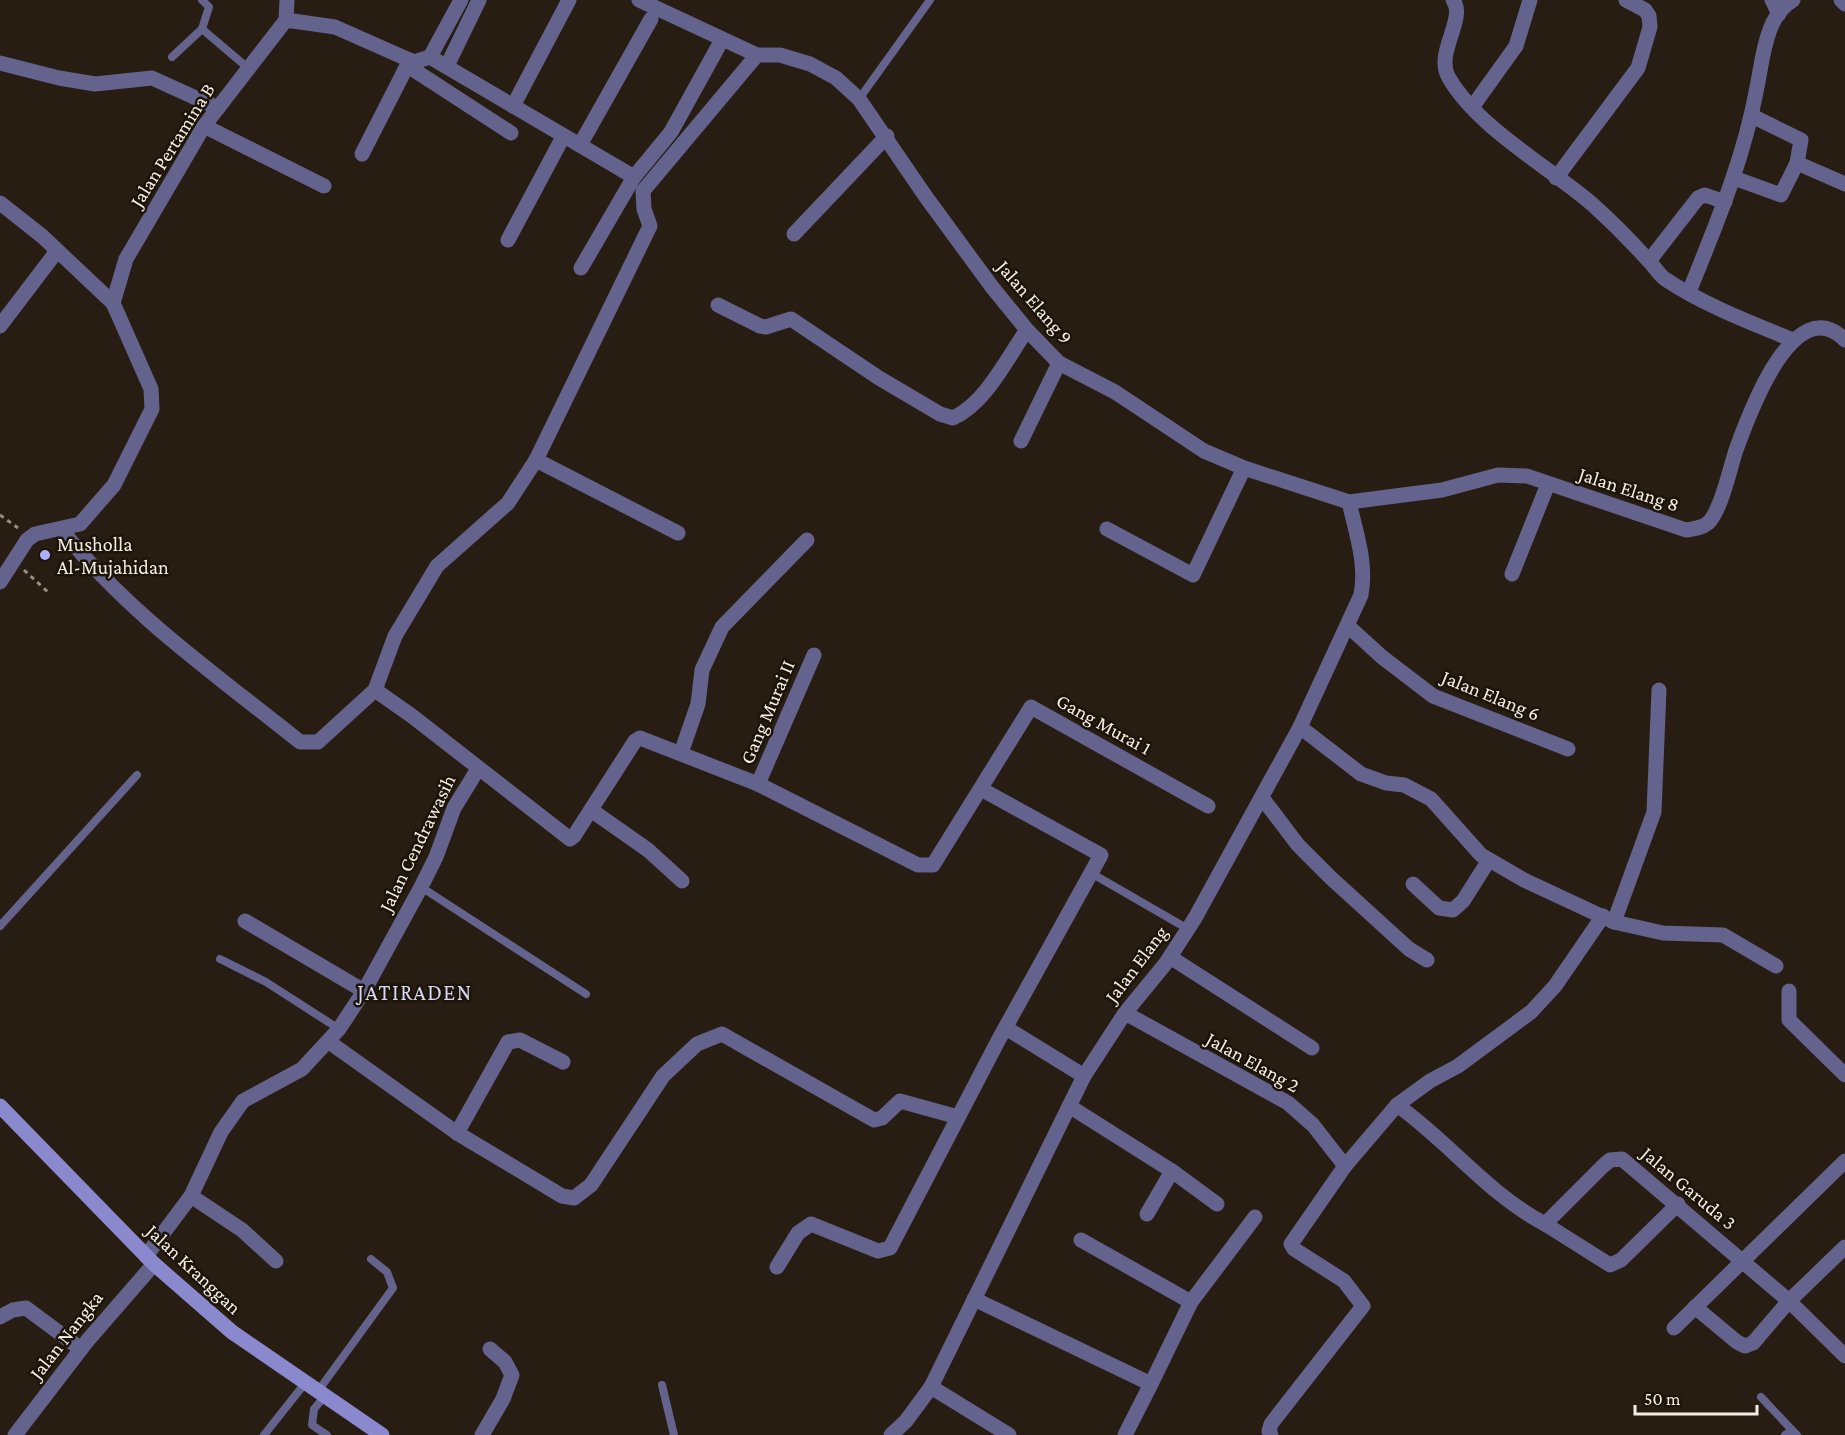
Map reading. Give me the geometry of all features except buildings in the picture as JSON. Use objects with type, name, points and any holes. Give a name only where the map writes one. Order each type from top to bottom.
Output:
[{"type":"main road","name":"Jalan Kranggan","points":[[0,1106],[150,1260],[232,1332],[382,1435]]},
{"type":"street","points":[[287,0],[286,20],[335,27],[412,61],[430,57],[633,177]]},
{"type":"street","points":[[430,57],[461,0]]},
{"type":"street","points":[[447,66],[479,0]]},
{"type":"street","points":[[513,106],[569,0]]},
{"type":"street","name":"Jalan Elang 9","points":[[639,0],[757,55],[780,56],[810,64],[836,78],[859,99],[887,136],[926,197],[1027,330],[1059,363],[1115,392],[1204,451],[1244,468],[1349,502]]},
{"type":"street","points":[[1453,0],[1457,12],[1444,55],[1445,69],[1448,77],[1473,106],[1556,178],[1592,204],[1661,275],[1713,306],[1792,340]]},
{"type":"street","points":[[1473,106],[1516,46],[1530,0]]},
{"type":"street","points":[[1556,178],[1638,68],[1650,27],[1649,16],[1645,10],[1626,0]]},
{"type":"street","points":[[1689,292],[1734,178],[1752,116],[1775,7],[1793,0]]},
{"type":"street","points":[[1841,0],[1845,4]]},
{"type":"street","points":[[580,146],[651,19]]},
{"type":"street","name":"Jalan Pertamina B","points":[[113,303],[126,259],[204,126],[286,20]]},
{"type":"street","points":[[581,268],[633,177],[671,132],[718,47]]},
{"type":"street","points":[[62,530],[83,557],[171,639],[300,742],[318,742],[375,690],[395,636],[437,566],[508,503],[536,460],[651,226],[644,209],[643,191],[757,55]]},
{"type":"street","points":[[412,61],[414,70],[511,133]]},
{"type":"street","points":[[362,154],[412,61]]},
{"type":"street","points":[[0,63],[59,78],[95,84],[152,78],[218,108]]},
{"type":"street","points":[[1734,178],[1779,195],[1797,163],[1801,140],[1752,116]]},
{"type":"street","points":[[204,126],[324,186]]},
{"type":"street","points":[[794,234],[887,136]]},
{"type":"street","points":[[508,240],[563,137]]},
{"type":"street","points":[[1797,163],[1845,183]]},
{"type":"street","points":[[1649,261],[1698,198],[1705,195],[1725,202]]},
{"type":"street","points":[[0,203],[57,251],[113,303],[151,389],[152,409],[114,484],[80,524],[31,537],[12,559],[0,582]]},
{"type":"street","points":[[0,326],[57,251]]},
{"type":"street","points":[[718,305],[760,326],[766,327],[791,319],[879,378],[940,414],[953,418],[981,395],[1027,330]]},
{"type":"street","name":"Jalan Elang 8","points":[[1349,502],[1442,490],[1511,474],[1527,476],[1686,530],[1702,526],[1708,522],[1717,508],[1748,419],[1776,363],[1792,340],[1811,327],[1820,326],[1836,332],[1845,340]]},
{"type":"street","points":[[1021,441],[1059,363]]},
{"type":"street","points":[[536,460],[678,533]]},
{"type":"street","points":[[1107,529],[1193,575],[1244,468]]},
{"type":"street","points":[[1512,574],[1548,484]]},
{"type":"street","name":"Jalan Elang","points":[[891,1435],[906,1420],[931,1387],[1084,1076],[1125,1013],[1170,957],[1188,928],[1263,799],[1300,728],[1361,594],[1364,577],[1349,502]]},
{"type":"street","points":[[681,753],[698,704],[702,670],[722,627],[807,540]]},
{"type":"street","name":"Jalan Elang 6","points":[[1348,626],[1382,657],[1433,696],[1568,749]]},
{"type":"street","name":"Gang Murai II","points":[[758,784],[814,655]]},
{"type":"street","points":[[375,690],[478,769]]},
{"type":"street","points":[[1271,1435],[1269,1431],[1271,1424],[1363,1306],[1344,1281],[1292,1247],[1345,1166],[1397,1105],[1431,1081],[1458,1066],[1531,1012],[1555,986],[1608,919],[1654,812],[1659,690]]},
{"type":"street","name":"Gang Murai 1","points":[[981,789],[1031,707],[1208,806]]},
{"type":"street","points":[[1300,728],[1361,774],[1386,783],[1404,785],[1431,799],[1466,840],[1489,860],[1524,880],[1608,919],[1663,933],[1723,935],[1776,966]]},
{"type":"street","name":"Jalan Cendrawasih","points":[[150,1260],[191,1196],[221,1132],[243,1101],[302,1069],[339,1029],[364,991],[421,887],[436,857],[454,808],[478,769],[570,839],[640,738],[758,784],[918,865],[926,866],[933,865],[943,851],[981,789]]},
{"type":"street","points":[[777,1267],[798,1233],[811,1224],[878,1251],[890,1248],[958,1117],[1101,855],[981,789]]},
{"type":"street","points":[[1263,799],[1298,845],[1331,878],[1410,949],[1426,960]]},
{"type":"street","points":[[591,810],[648,850],[682,882]]},
{"type":"street","points":[[1413,884],[1439,908],[1453,910],[1463,901],[1489,860]]},
{"type":"street","points":[[244,921],[364,991]]},
{"type":"street","points":[[1170,957],[1312,1048]]},
{"type":"street","points":[[1790,991],[1789,1020],[1845,1075]]},
{"type":"street","name":"Jalan Elang 2","points":[[1125,1013],[1288,1103],[1313,1125],[1345,1166]]},
{"type":"street","points":[[1006,1028],[1084,1076]]},
{"type":"street","points":[[328,1042],[457,1133],[562,1196],[574,1198],[591,1185],[663,1076],[697,1044],[722,1034],[874,1119],[882,1118],[900,1101],[958,1117]]},
{"type":"street","points":[[457,1133],[508,1042],[520,1040],[563,1062]]},
{"type":"street","points":[[1397,1105],[1420,1122],[1511,1205],[1611,1265],[1621,1260],[1678,1204]]},
{"type":"street","points":[[1069,1106],[1172,1171],[1217,1204]]},
{"type":"street","name":"Jalan Garuda 3","points":[[1545,1224],[1603,1166],[1617,1158],[1630,1165],[1678,1204],[1789,1301],[1845,1356]]},
{"type":"street","points":[[1674,1328],[1845,1161]]},
{"type":"street","points":[[1147,1214],[1172,1171]]},
{"type":"street","points":[[191,1196],[243,1230],[276,1261]]},
{"type":"street","points":[[1125,1435],[1191,1302],[1255,1217]]},
{"type":"street","points":[[1081,1240],[1191,1302]]},
{"type":"street","points":[[1695,1307],[1737,1342],[1745,1346],[1753,1343],[1789,1301],[1845,1247]]},
{"type":"street","name":"Jalan Nangka","points":[[15,1435],[150,1260]]},
{"type":"street","points":[[974,1299],[1150,1384]]},
{"type":"street","points":[[0,1317],[13,1310],[26,1308],[81,1349]]},
{"type":"street","points":[[482,1435],[503,1399],[512,1375],[505,1362],[490,1349]]},
{"type":"street","points":[[931,1387],[1009,1435]]},
{"type":"lane","points":[[172,57],[202,29],[209,8],[202,0]]},
{"type":"lane","points":[[859,99],[930,0]]},
{"type":"lane","points":[[202,29],[248,68]]},
{"type":"lane","points":[[0,926],[137,775]]},
{"type":"lane","points":[[1091,873],[1188,928]]},
{"type":"lane","points":[[421,887],[586,994]]},
{"type":"lane","points":[[220,959],[266,982],[339,1029]]},
{"type":"lane","points":[[264,1435],[316,1390],[393,1288],[387,1272],[371,1259]]},
{"type":"lane","points":[[662,1385],[674,1435]]},
{"type":"lane","points":[[316,1390],[312,1425],[327,1435]]},
{"type":"lane","points":[[1761,1397],[1791,1433]]},
{"type":"path","points":[[0,515],[31,537]]},
{"type":"path","points":[[12,559],[49,593]]},
{"type":"place","name":"Musholla Al-Mujahidan","points":[[45,555]]},
{"type":"district","name":"JATIRADEN","points":[[415,992]]}]
